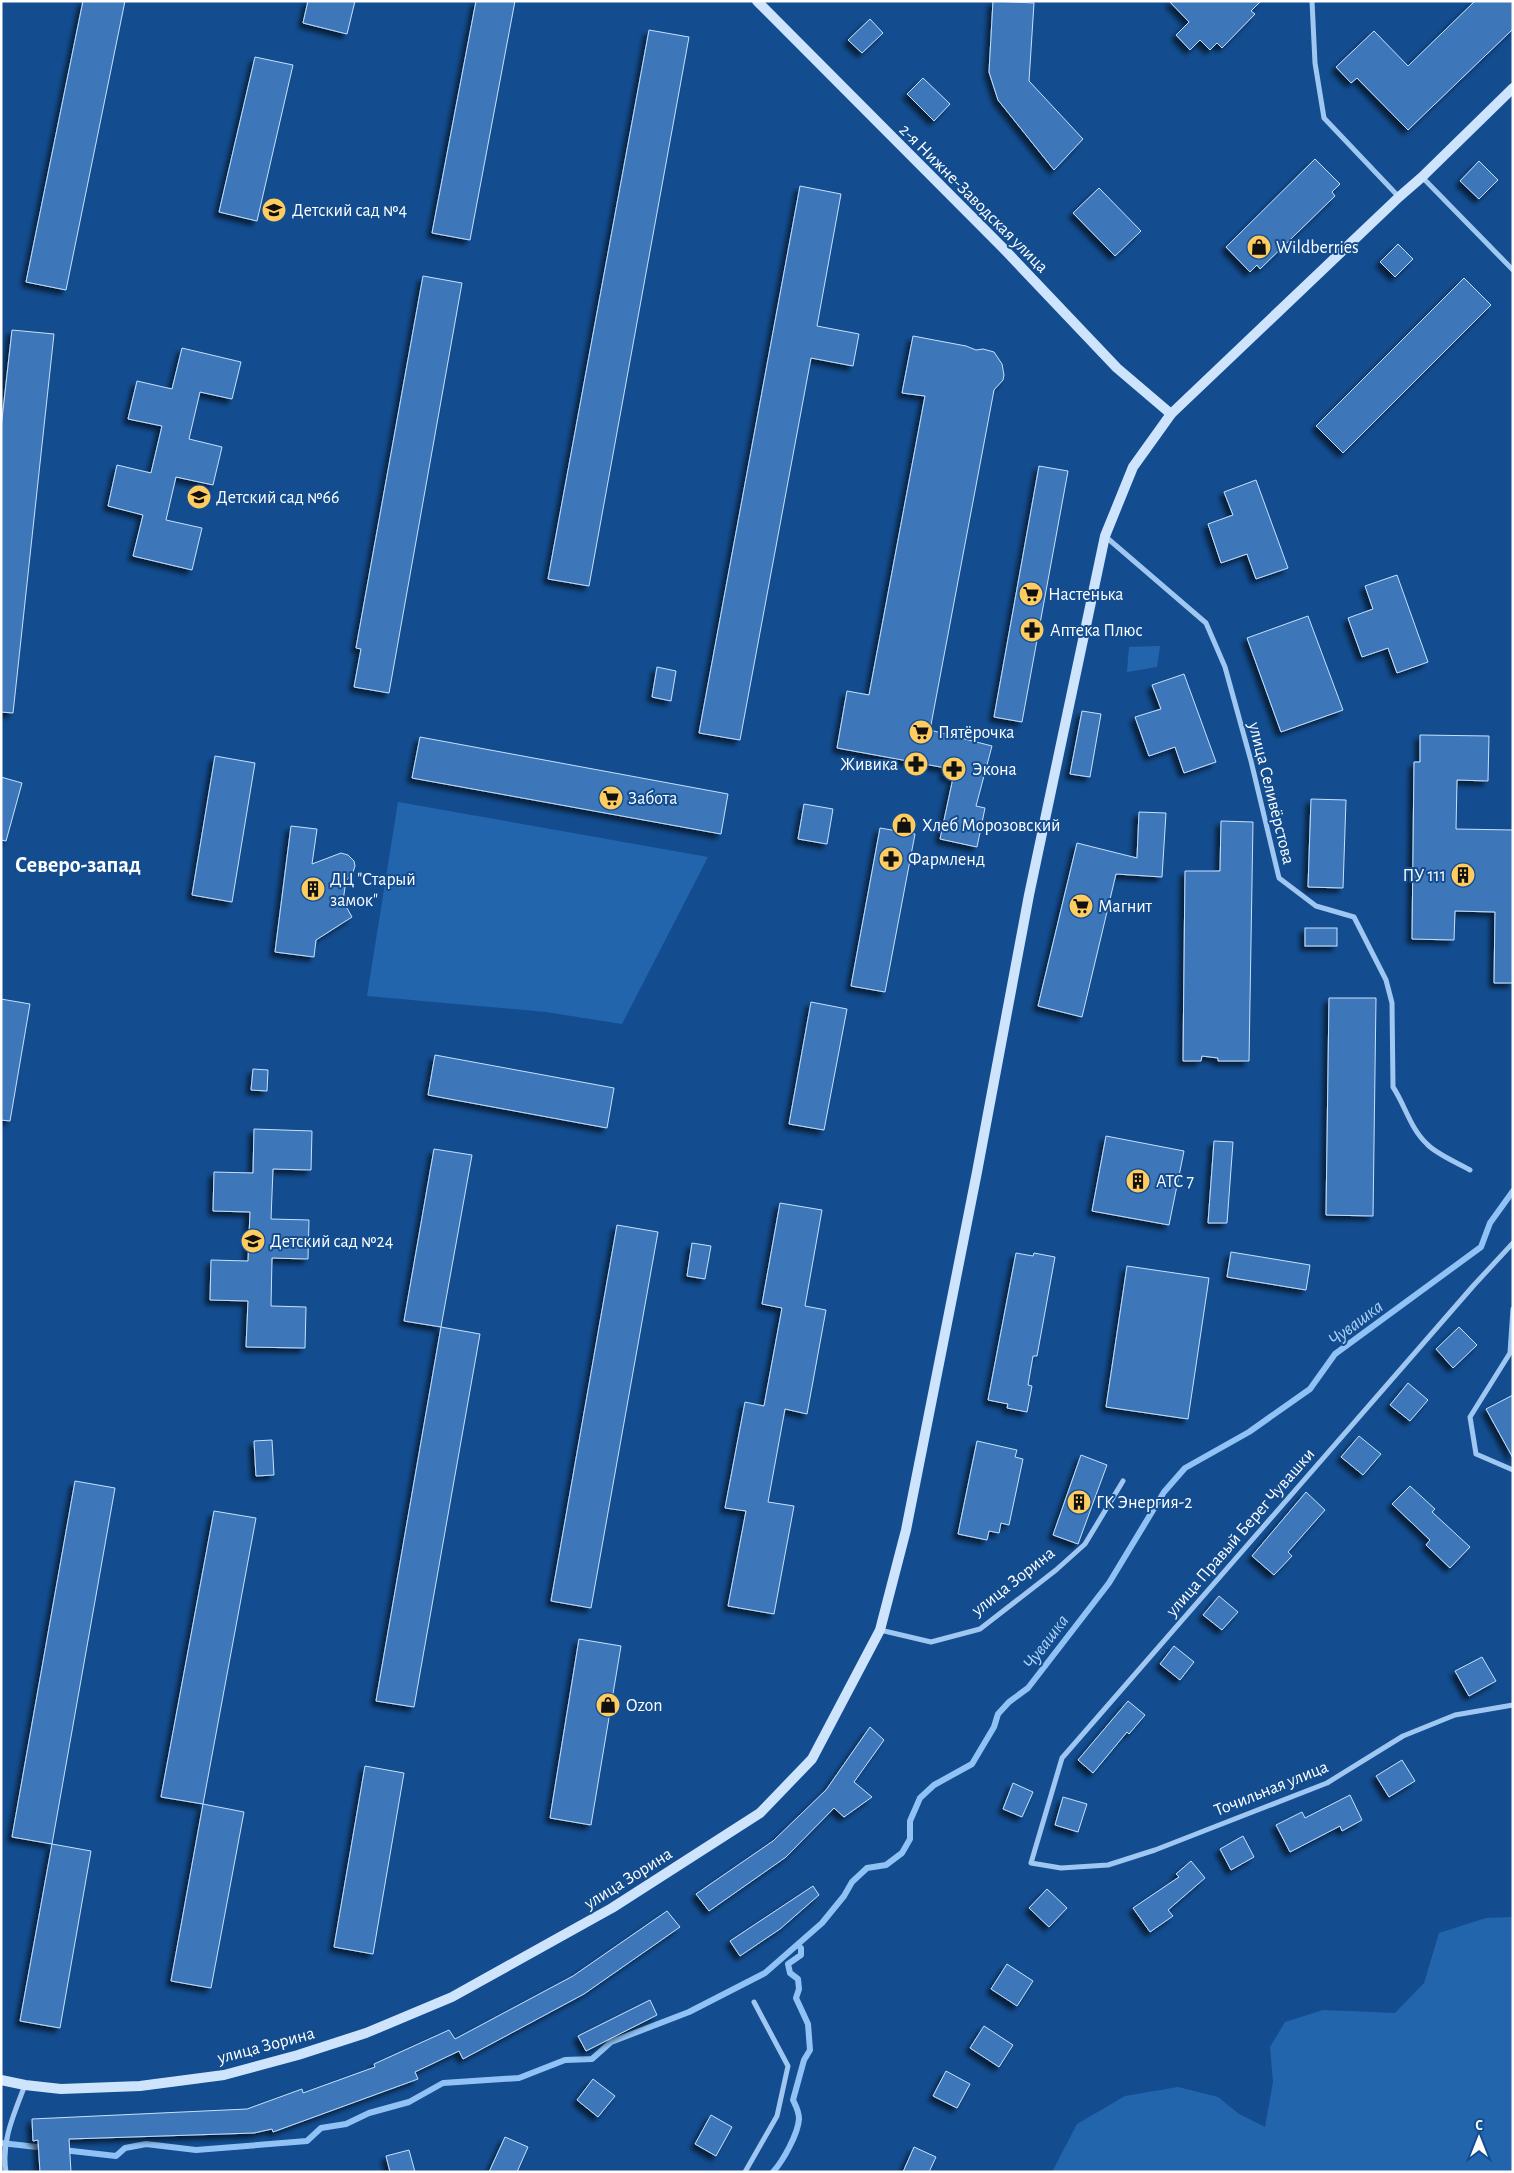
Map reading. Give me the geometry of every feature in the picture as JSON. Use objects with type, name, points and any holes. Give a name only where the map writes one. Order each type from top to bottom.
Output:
[{"type":"main road","name":"2-я Нижне-Заводская улица","points":[[757,1],[1004,249],[1117,368],[1171,414]]},
{"type":"main road","points":[[880,1630],[906,1530],[977,1172],[1029,895],[1105,536],[1133,467],[1171,414],[1422,177],[1513,88]]},
{"type":"main road","name":"улица Зорина","points":[[1,2080],[24,2085],[61,2089],[140,2086],[224,2075],[298,2055],[366,2033],[452,1997],[612,1908],[760,1813],[812,1759],[880,1630]]},
{"type":"street","points":[[1312,1],[1316,63],[1324,118],[1399,197]]},
{"type":"street","points":[[1422,177],[1513,270]]},
{"type":"street","name":"улица Селивёрстова","points":[[1105,536],[1206,623],[1225,667],[1251,761],[1279,878],[1316,906],[1354,917],[1386,980],[1392,1003],[1393,1087],[1400,1098],[1404,1110],[1427,1144],[1470,1170]]},
{"type":"street","name":"улица Правый Берег Чувашки","points":[[1031,1863],[1062,1758],[1474,1285],[1513,1243]]},
{"type":"street","points":[[1513,1309],[1510,1353],[1470,1417],[1476,1454],[1513,1470]]},
{"type":"street","name":"улица Зорина","points":[[880,1630],[931,1642],[980,1629],[1056,1570],[1085,1544],[1123,1481]]},
{"type":"street","name":"Точильная улица","points":[[1031,1863],[1061,1868],[1108,1865],[1155,1850],[1327,1783],[1403,1736],[1455,1715],[1513,1704]]},
{"type":"street","points":[[745,2172],[776,2116],[788,2066],[754,2002]]},
{"type":"street","points":[[6,2172],[4,2160],[8,2131],[24,2085]]},
{"type":"shaded area","points":[[1160,646],[1157,667],[1127,672],[1129,647]]},
{"type":"shaded area","points":[[398,802],[708,857],[622,1024],[546,1012],[367,996]]},
{"type":"shaded area","points":[[1513,1917],[1513,2172],[1052,2172],[1077,2124],[1125,2096],[1178,2087],[1218,2097],[1239,2114],[1265,2127],[1273,2082],[1270,2047],[1285,2022],[1323,2010],[1395,2013],[1424,1983],[1439,1933],[1486,1918]]},
{"type":"building","points":[[83,1],[125,1],[66,290],[26,282]]},
{"type":"building","points":[[308,1],[355,1],[347,34],[303,23]]},
{"type":"building","points":[[476,1],[515,1],[470,240],[432,233]]},
{"type":"building","points":[[993,1],[1034,3],[1029,81],[1083,139],[1054,170],[998,100],[989,72]]},
{"type":"building","points":[[1169,1],[1261,1],[1251,11],[1255,14],[1222,48],[1217,43],[1210,50],[1200,40],[1190,50],[1176,35],[1189,22]]},
{"type":"building","points":[[1475,1],[1513,1],[1513,29],[1408,130],[1357,78],[1351,83],[1336,67],[1374,31],[1408,66]]},
{"type":"building","points":[[870,19],[883,33],[862,53],[848,40]]},
{"type":"building","points":[[649,30],[689,37],[589,586],[548,579]]},
{"type":"building","points":[[255,57],[293,65],[257,221],[219,212]]},
{"type":"building","points":[[923,78],[950,104],[934,121],[907,94]]},
{"type":"building","points":[[1315,159],[1340,184],[1332,192],[1335,196],[1260,269],[1257,265],[1250,272],[1226,247]]},
{"type":"building","points":[[1479,161],[1498,180],[1479,199],[1460,181]]},
{"type":"building","points":[[800,186],[841,194],[817,326],[859,334],[853,366],[811,358],[740,740],[699,733]]},
{"type":"building","points":[[1099,188],[1141,231],[1115,256],[1073,213]]},
{"type":"building","points":[[1398,244],[1413,259],[1395,277],[1380,262]]},
{"type":"building","points":[[423,276],[462,283],[389,693],[354,687],[361,649],[356,648]]},
{"type":"building","points":[[1464,278],[1491,305],[1343,453],[1316,426]]},
{"type":"building","points":[[12,330],[54,334],[13,713],[1,712],[1,428]]},
{"type":"building","points":[[913,336],[966,346],[976,350],[983,349],[994,352],[1002,364],[1004,375],[1003,380],[994,390],[930,730],[992,746],[976,806],[985,808],[977,847],[940,839],[953,778],[944,776],[946,768],[837,748],[847,691],[869,695],[925,396],[902,393]]},
{"type":"building","points":[[182,348],[241,362],[232,399],[200,392],[189,439],[222,447],[213,485],[176,477],[166,520],[202,528],[192,570],[133,556],[143,515],[108,506],[117,465],[151,473],[162,426],[128,419],[137,381],[172,389]]},
{"type":"building","name":"Настенька","points":[[1039,466],[1068,471],[1022,722],[994,717]]},
{"type":"building","points":[[1256,480],[1288,568],[1256,579],[1247,554],[1221,563],[1208,524],[1233,515],[1224,492]]},
{"type":"building","points":[[1397,575],[1428,662],[1397,673],[1388,648],[1362,657],[1348,618],[1373,609],[1365,586]]},
{"type":"building","points":[[1308,616],[1343,710],[1281,732],[1247,638]]},
{"type":"building","points":[[657,667],[676,671],[671,701],[652,697]]},
{"type":"building","points":[[1184,674],[1216,762],[1184,773],[1175,747],[1149,756],[1135,717],[1161,709],[1152,685]]},
{"type":"building","points":[[1082,711],[1101,714],[1090,777],[1070,774]]},
{"type":"building","name":"ПУ 111","points":[[1420,735],[1489,736],[1488,781],[1457,780],[1456,829],[1513,830],[1513,983],[1494,983],[1495,912],[1455,911],[1454,940],[1412,939],[1414,762],[1420,762]]},
{"type":"building","points":[[420,737],[728,794],[721,834],[412,778]]},
{"type":"building","points":[[215,756],[255,763],[232,902],[192,895]]},
{"type":"building","points":[[1,777],[22,783],[6,841],[1,840]]},
{"type":"building","points":[[1311,799],[1346,800],[1343,888],[1308,887]]},
{"type":"building","points":[[804,804],[833,809],[827,844],[798,839]]},
{"type":"building","points":[[1139,812],[1166,813],[1162,877],[1116,874],[1082,1017],[1038,1006],[1077,843],[1137,858]]},
{"type":"building","points":[[1221,821],[1253,822],[1249,1061],[1218,1061],[1218,1058],[1202,1056],[1201,1061],[1183,1061],[1185,871],[1220,871]]},
{"type":"building","name":"ДЦ \"Старый замок\"","points":[[291,826],[317,829],[312,864],[341,853],[348,855],[354,861],[355,866],[346,881],[343,901],[352,917],[316,940],[314,957],[275,952]]},
{"type":"building","points":[[880,828],[915,834],[885,992],[851,986]]},
{"type":"building","points":[[1305,928],[1337,928],[1337,946],[1305,946]]},
{"type":"building","points":[[1329,998],[1376,998],[1373,1216],[1326,1215]]},
{"type":"building","points":[[1,999],[30,1004],[10,1121],[1,1120]]},
{"type":"building","points":[[811,1002],[847,1009],[824,1130],[789,1124]]},
{"type":"building","points":[[435,1055],[614,1088],[607,1128],[428,1095]]},
{"type":"building","points":[[253,1069],[268,1070],[267,1091],[251,1090]]},
{"type":"building","points":[[254,1129],[312,1131],[311,1170],[273,1169],[271,1219],[309,1220],[308,1259],[272,1258],[271,1306],[306,1307],[305,1348],[246,1347],[248,1301],[210,1300],[211,1260],[248,1261],[250,1212],[213,1211],[214,1172],[253,1173]]},
{"type":"building","name":"АТС 7","points":[[1106,1136],[1184,1151],[1169,1225],[1092,1211]]},
{"type":"building","points":[[1214,1141],[1233,1142],[1227,1223],[1208,1223]]},
{"type":"building","points":[[434,1149],[472,1155],[441,1327],[404,1321]]},
{"type":"building","points":[[780,1203],[822,1210],[805,1306],[826,1310],[807,1414],[785,1409],[768,1502],[794,1506],[774,1614],[728,1606],[746,1511],[725,1508],[745,1402],[764,1406],[782,1308],[762,1304]]},
{"type":"building","points":[[617,1225],[658,1232],[591,1608],[551,1601]]},
{"type":"building","points":[[692,1243],[711,1246],[705,1279],[687,1276]]},
{"type":"building","points":[[1231,1252],[1310,1265],[1306,1290],[1227,1277]]},
{"type":"building","points":[[1016,1253],[1033,1256],[1034,1253],[1055,1257],[1037,1356],[1033,1356],[1028,1385],[1032,1386],[1027,1412],[1007,1408],[1008,1404],[988,1400]]},
{"type":"building","points":[[1127,1266],[1209,1278],[1188,1419],[1106,1407]]},
{"type":"building","points":[[441,1327],[480,1334],[414,1707],[376,1701]]},
{"type":"building","points":[[1459,1327],[1477,1345],[1453,1368],[1436,1349]]},
{"type":"building","points":[[1408,1383],[1428,1400],[1410,1421],[1390,1405]]},
{"type":"building","points":[[1513,1395],[1513,1458],[1486,1409]]},
{"type":"building","points":[[1359,1436],[1381,1454],[1363,1475],[1341,1457]]},
{"type":"building","points":[[272,1440],[274,1475],[256,1476],[254,1441]]},
{"type":"building","points":[[977,1441],[1017,1450],[1015,1457],[1023,1459],[1009,1525],[1001,1523],[999,1533],[989,1531],[987,1540],[958,1534]]},
{"type":"building","name":"ГК Энергия-2","points":[[1081,1455],[1107,1465],[1078,1544],[1053,1535]]},
{"type":"building","points":[[75,1481],[115,1488],[52,1844],[12,1837]]},
{"type":"building","points":[[1410,1486],[1435,1509],[1432,1512],[1470,1547],[1450,1568],[1426,1545],[1430,1540],[1392,1504]]},
{"type":"building","points":[[1306,1492],[1325,1510],[1288,1552],[1292,1556],[1274,1575],[1252,1556]]},
{"type":"building","points":[[214,1511],[256,1518],[203,1804],[161,1797]]},
{"type":"building","points":[[1219,1596],[1238,1612],[1222,1630],[1203,1615]]},
{"type":"building","points":[[579,1639],[621,1646],[591,1825],[550,1818]]},
{"type":"building","points":[[1174,1646],[1194,1662],[1180,1680],[1160,1664]]},
{"type":"building","points":[[1482,1657],[1496,1681],[1469,1696],[1455,1671]]},
{"type":"building","points":[[1128,1701],[1145,1715],[1129,1734],[1127,1732],[1093,1773],[1078,1760]]},
{"type":"building","points":[[870,1727],[884,1740],[854,1782],[872,1797],[844,1817],[834,1808],[786,1857],[709,1911],[696,1894],[773,1841],[826,1790]]},
{"type":"building","points":[[1402,1760],[1415,1781],[1389,1797],[1376,1776]]},
{"type":"building","points":[[365,1766],[404,1773],[373,1954],[334,1947]]},
{"type":"building","points":[[1013,1783],[1033,1792],[1022,1817],[1003,1809]]},
{"type":"building","points":[[1350,1795],[1362,1820],[1342,1831],[1340,1826],[1290,1852],[1276,1825],[1302,1812],[1305,1818]]},
{"type":"building","points":[[1063,1797],[1087,1804],[1078,1832],[1055,1825]]},
{"type":"building","points":[[203,1804],[244,1812],[211,1988],[171,1981]]},
{"type":"building","points":[[1243,1836],[1254,1857],[1231,1870],[1220,1849]]},
{"type":"building","points":[[52,1844],[91,1851],[60,2028],[20,2021]]},
{"type":"building","points":[[1191,1861],[1205,1878],[1168,1910],[1173,1916],[1150,1932],[1133,1908],[1179,1877],[1176,1874]]},
{"type":"building","points":[[813,1886],[819,1895],[780,1929],[740,1956],[730,1941]]},
{"type":"building","points":[[1047,1889],[1067,1908],[1049,1927],[1029,1908]]},
{"type":"building","points":[[667,1911],[680,1927],[584,1994],[463,2059],[459,2051],[415,2072],[418,2079],[273,2132],[272,2129],[254,2133],[69,2139],[71,2172],[40,2172],[38,2140],[33,2141],[32,2119],[247,2109],[302,2089],[303,2093],[375,2067],[374,2064],[449,2030],[455,2039],[573,1976]]},
{"type":"building","points":[[1007,1964],[1033,1981],[1017,2006],[991,1989]]},
{"type":"building","points":[[650,2000],[657,2015],[586,2051],[578,2036]]},
{"type":"building","points":[[984,2026],[1013,2045],[999,2067],[970,2048]]},
{"type":"building","points":[[946,2071],[970,2084],[957,2108],[933,2096]]},
{"type":"building","points":[[593,2079],[615,2096],[598,2117],[577,2100]]},
{"type":"building","points":[[711,2115],[732,2127],[716,2156],[695,2144]]},
{"type":"building","points":[[505,2137],[528,2147],[517,2172],[489,2172]]},
{"type":"building","points":[[914,2147],[936,2157],[929,2172],[903,2172]]},
{"type":"building","points":[[409,2150],[415,2172],[390,2172],[386,2156]]},
{"type":"waterway","name":"Чувашка","points":[[63,2150],[116,2156],[125,2148],[146,2144],[196,2150],[307,2141],[321,2128],[346,2124],[369,2113],[409,2102],[443,2083],[519,2078],[565,2060],[592,2059],[611,2042],[689,2012],[765,1973],[822,1923],[844,1896],[852,1882],[867,1868],[886,1865],[902,1853],[910,1839],[910,1821],[920,1798],[934,1785],[972,1764],[994,1727],[998,1714],[1009,1702],[1028,1688],[1109,1583],[1164,1492],[1185,1468],[1249,1432],[1310,1389],[1335,1354],[1481,1247],[1490,1223],[1513,1191]]},
{"type":"waterway","name":"Чувашка","points":[[773,2172],[796,2132],[799,2116],[793,2100],[804,2060],[810,2050],[808,2024],[796,1998],[799,1989],[798,1979],[790,1973],[788,1964],[801,1955],[801,1948],[798,1945]]},
{"type":"waterway","points":[[1,2143],[46,2148]]},
{"type":"place","name":"Детский сад №4","points":[[274,210]]},
{"type":"place","name":"Wildberries","points":[[1259,247]]},
{"type":"place","name":"Детский сад №66","points":[[199,497]]},
{"type":"place","name":"Настенька","points":[[1031,594]]},
{"type":"place","name":"Аптека Плюс","points":[[1032,630]]},
{"type":"place","name":"Пятёрочка","points":[[921,732]]},
{"type":"place","name":"Живика","points":[[916,764]]},
{"type":"place","name":"Экона","points":[[954,769]]},
{"type":"place","name":"Забота","points":[[611,798]]},
{"type":"place","name":"Хлеб Морозовский","points":[[904,825]]},
{"type":"place","name":"Фармленд","points":[[891,859]]},
{"type":"place","name":"ПУ 111","points":[[1463,875]]},
{"type":"place","name":"ДЦ \"Старый замок\"","points":[[313,889]]},
{"type":"place","name":"Магнит","points":[[1081,906]]},
{"type":"place","name":"АТС 7","points":[[1138,1181]]},
{"type":"place","name":"Детский сад №24","points":[[253,1241]]},
{"type":"place","name":"ГК Энергия-2","points":[[1079,1502]]},
{"type":"place","name":"Ozon","points":[[608,1705]]},
{"type":"district","name":"Северо-запад","points":[[78,864]]}]
